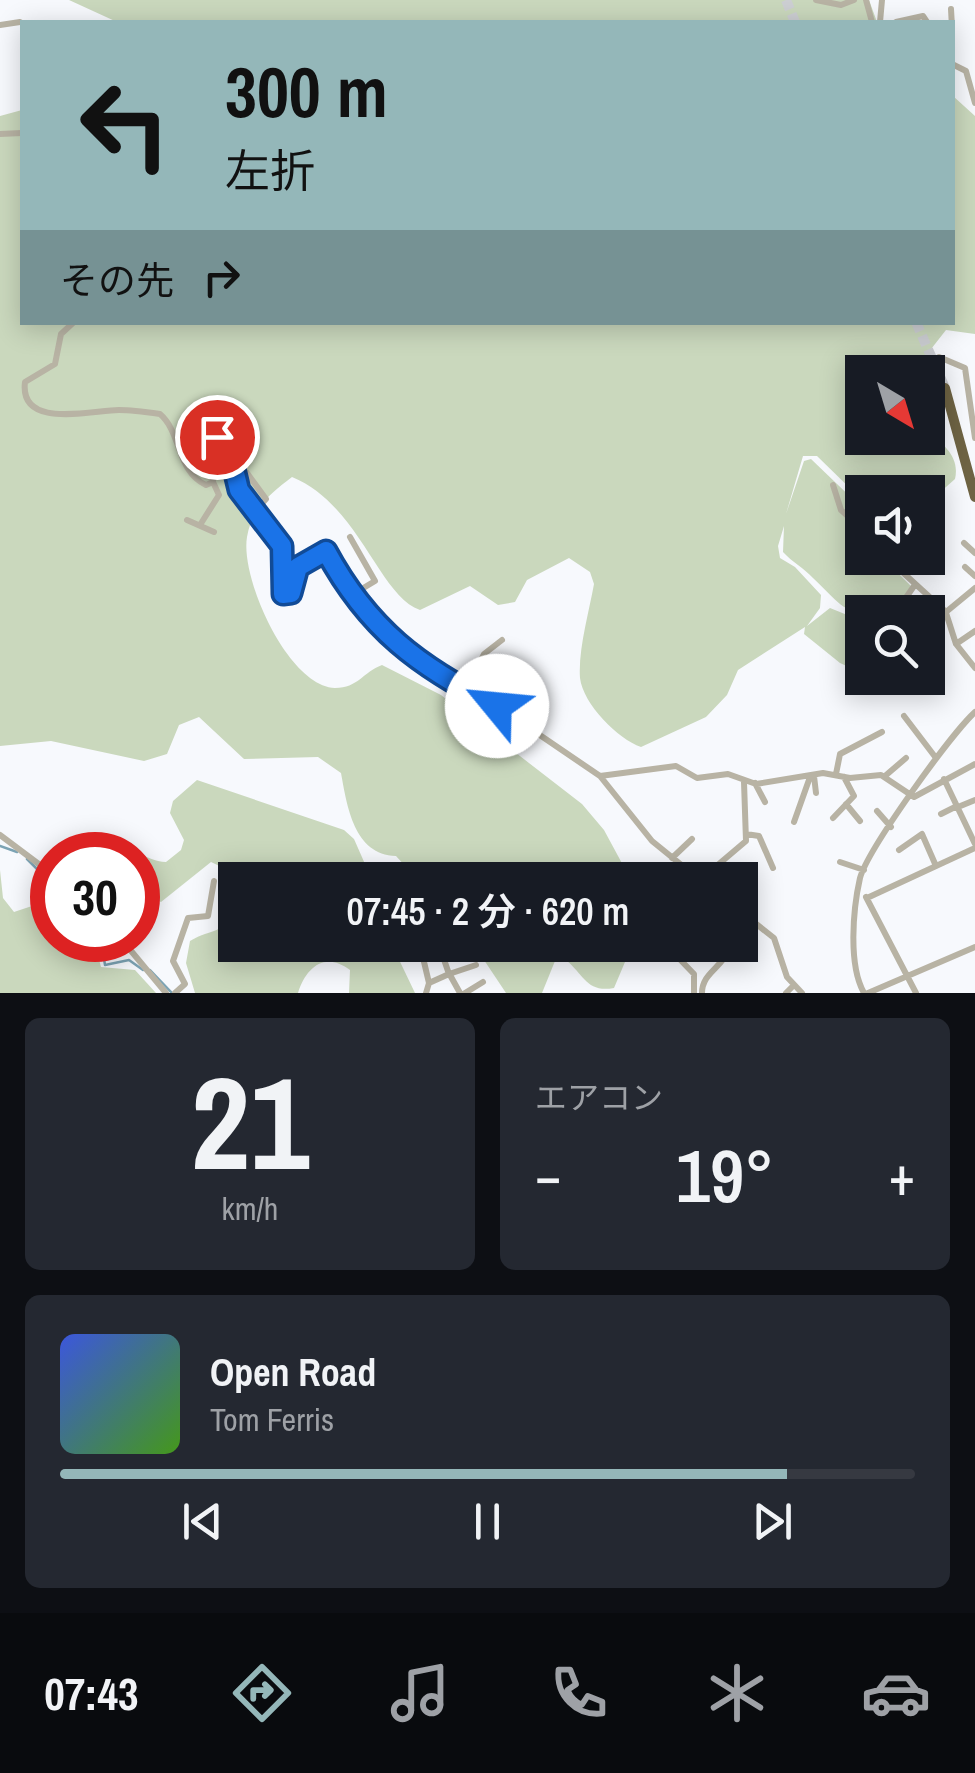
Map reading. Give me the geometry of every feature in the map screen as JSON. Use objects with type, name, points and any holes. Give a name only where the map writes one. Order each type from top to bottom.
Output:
[{"type":"highway","points":[[945,388],[975,498]]},
{"type":"street","points":[[816,0],[833,5],[854,0]]},
{"type":"street","points":[[950,9],[951,20]]},
{"type":"street","points":[[0,24],[20,22]]},
{"type":"street","points":[[955,63],[969,76],[975,103]]},
{"type":"street","points":[[71,325],[61,334],[55,364],[25,382],[29,402],[44,413],[122,410],[160,414],[197,481],[206,485],[213,482]]},
{"type":"street","points":[[945,360],[964,368],[975,438]]},
{"type":"street","points":[[200,525],[219,495],[213,471],[190,442],[198,429],[217,437],[230,452],[236,484],[282,546],[283,594],[291,593],[298,567],[326,551],[350,596],[412,658],[490,702],[600,776],[652,841],[700,880],[739,851],[746,834],[744,782]]},
{"type":"street","points":[[247,473],[266,498],[256,510]]},
{"type":"street","points":[[833,484],[845,513]]},
{"type":"street","points":[[187,520],[214,532]]},
{"type":"street","points":[[350,538],[376,580],[350,596]]},
{"type":"street","points":[[964,543],[975,554]]},
{"type":"street","points":[[965,567],[975,576]]},
{"type":"street","points":[[903,575],[946,612],[956,644],[975,668]]},
{"type":"street","points":[[908,595],[914,586]]},
{"type":"street","points":[[946,612],[975,588]]},
{"type":"street","points":[[956,644],[975,631]]},
{"type":"street","points":[[490,702],[478,666],[484,654],[502,640]]},
{"type":"street","points":[[975,712],[936,758],[864,870],[855,968],[866,993],[975,948]]},
{"type":"street","points":[[904,716],[936,758]]},
{"type":"street","points":[[910,728],[920,721]]},
{"type":"street","points":[[833,818],[854,796],[840,775],[840,754],[882,732]]},
{"type":"street","points":[[885,776],[906,758]]},
{"type":"street","points":[[911,796],[975,764]]},
{"type":"street","points":[[600,776],[676,766],[698,778],[728,774],[755,784],[812,776],[885,776],[911,796]]},
{"type":"street","points":[[812,776],[816,793]]},
{"type":"street","points":[[794,822],[812,776]]},
{"type":"street","points":[[867,898],[975,846],[944,778]]},
{"type":"street","points":[[755,784],[765,802]]},
{"type":"street","points":[[941,814],[975,800]]},
{"type":"street","points":[[846,804],[860,821]]},
{"type":"street","points":[[877,811],[891,827]]},
{"type":"street","points":[[964,822],[975,817]]},
{"type":"street","points":[[746,834],[758,836],[773,868]]},
{"type":"street","points":[[899,850],[922,834],[936,866]]},
{"type":"street","points":[[0,835],[30,858]]},
{"type":"street","points":[[672,858],[692,840]]},
{"type":"street","points":[[840,862],[864,870]]},
{"type":"street","points":[[175,993],[185,984],[173,964],[184,929],[188,918],[208,916],[214,881]]},
{"type":"street","points":[[859,892],[867,898],[916,993]]},
{"type":"street","points":[[758,925],[774,938],[794,986],[802,993]]},
{"type":"street","points":[[140,962],[166,993]]},
{"type":"street","points":[[425,962],[429,984],[426,993]]},
{"type":"street","points":[[447,962],[449,974],[463,993],[484,982]]},
{"type":"street","points":[[682,962],[694,974],[698,993]]},
{"type":"street","points":[[698,993],[705,978],[724,962]]},
{"type":"street","points":[[429,984],[476,965]]},
{"type":"street","points":[[786,993],[794,986]]},
{"type":"green space","points":[[69,0],[869,0],[876,20],[113,20]]},
{"type":"green space","points":[[955,98],[975,116],[975,334],[946,330],[926,355],[845,355],[845,455],[945,455],[945,447],[955,464],[955,479],[945,488],[945,475],[845,475],[845,483],[817,456],[803,456],[786,514],[804,461],[811,459],[845,492],[845,575],[900,575],[911,586],[905,595],[845,595],[845,607],[783,552],[784,526],[778,546],[780,558],[795,567],[821,595],[820,608],[807,626],[830,608],[845,614],[845,665],[804,634],[805,627],[738,670],[727,695],[706,717],[641,747],[603,719],[583,688],[581,655],[594,584],[590,572],[569,558],[527,580],[515,602],[498,605],[470,586],[420,610],[392,587],[334,507],[292,477],[269,496],[253,518],[247,537],[251,578],[271,627],[300,669],[317,683],[335,688],[355,683],[382,665],[441,695],[582,804],[604,830],[621,862],[402,862],[396,856],[382,854],[362,838],[350,814],[341,773],[318,757],[244,759],[199,717],[179,725],[167,754],[144,761],[51,741],[0,746],[0,116],[20,111],[20,325],[955,325]]},
{"type":"green space","points":[[197,780],[344,830],[354,839],[364,862],[218,862],[218,865],[211,862],[161,902],[160,861],[166,862],[181,850],[184,840],[170,813],[173,801]]},
{"type":"green space","points":[[0,870],[3,898],[14,912],[30,907],[30,962],[100,962],[101,967],[135,970],[156,993],[0,993]]},
{"type":"green space","points":[[217,930],[218,962],[325,962],[311,969],[298,993],[195,993],[186,963],[190,941]]},
{"type":"green space","points":[[332,962],[400,962],[415,993],[349,993],[350,970]]},
{"type":"green space","points":[[485,962],[555,962],[542,993],[506,993]]},
{"type":"green space","points":[[568,962],[625,962],[614,988],[598,988]]},
{"type":"waterway","points":[[0,846],[17,852]]},
{"type":"waterway","points":[[27,859],[30,862]]},
{"type":"waterway","points":[[105,962],[119,962]]},
{"type":"waterway","points":[[132,962],[143,970]]},
{"type":"waterway","points":[[150,970],[172,993]]},
{"type":"tunnel","points":[[786,0],[794,20]]},
{"type":"tunnel","points":[[917,325],[930,355]]},
{"type":"route","points":[[217,437],[230,452],[239,490],[282,546],[286,566],[281,584],[283,594],[289,595],[293,590],[298,567],[326,551],[350,596],[403,650],[430,670],[497,706]]}]
